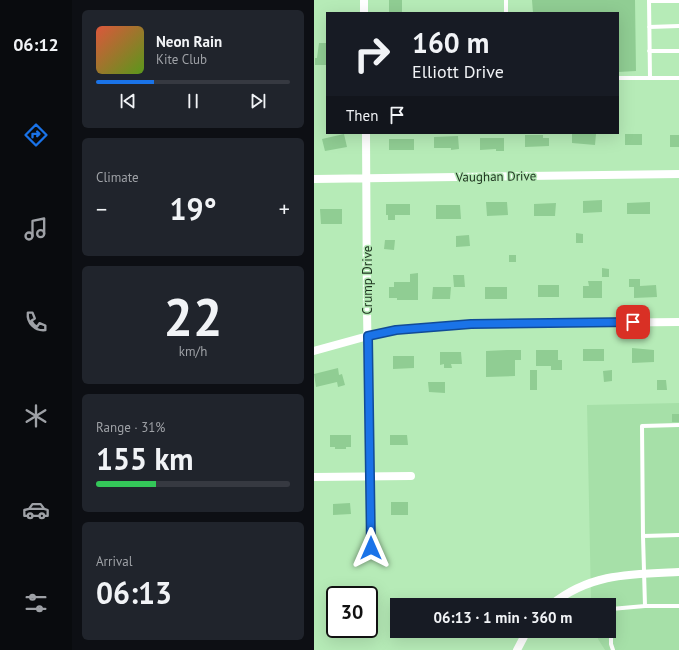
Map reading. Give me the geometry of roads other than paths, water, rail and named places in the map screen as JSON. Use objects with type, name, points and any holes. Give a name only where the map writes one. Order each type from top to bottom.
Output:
[{"type":"street","points":[[364,0],[364,12]]},
{"type":"street","name":"Crump Drive","points":[[366,134],[371,548]]},
{"type":"street","name":"Vaughan Drive","points":[[314,179],[679,174]]},
{"type":"street","points":[[314,352],[368,336],[396,330],[471,324],[679,322]]},
{"type":"street","points":[[314,477],[411,476]]},
{"type":"street","points":[[561,598],[576,588],[612,576],[679,572]]},
{"type":"street","points":[[517,650],[523,638]]},
{"type":"lane","points":[[506,0],[506,12]]},
{"type":"lane","points":[[650,78],[649,0],[679,1]]},
{"type":"lane","points":[[649,27],[679,26]]},
{"type":"lane","points":[[649,51],[679,51]]},
{"type":"lane","points":[[619,78],[679,78]]},
{"type":"lane","points":[[645,606],[643,573],[642,426],[679,425]]},
{"type":"lane","points":[[643,536],[679,535]]},
{"type":"lane","points":[[613,650],[611,644],[611,609],[645,606],[679,606]]}]
